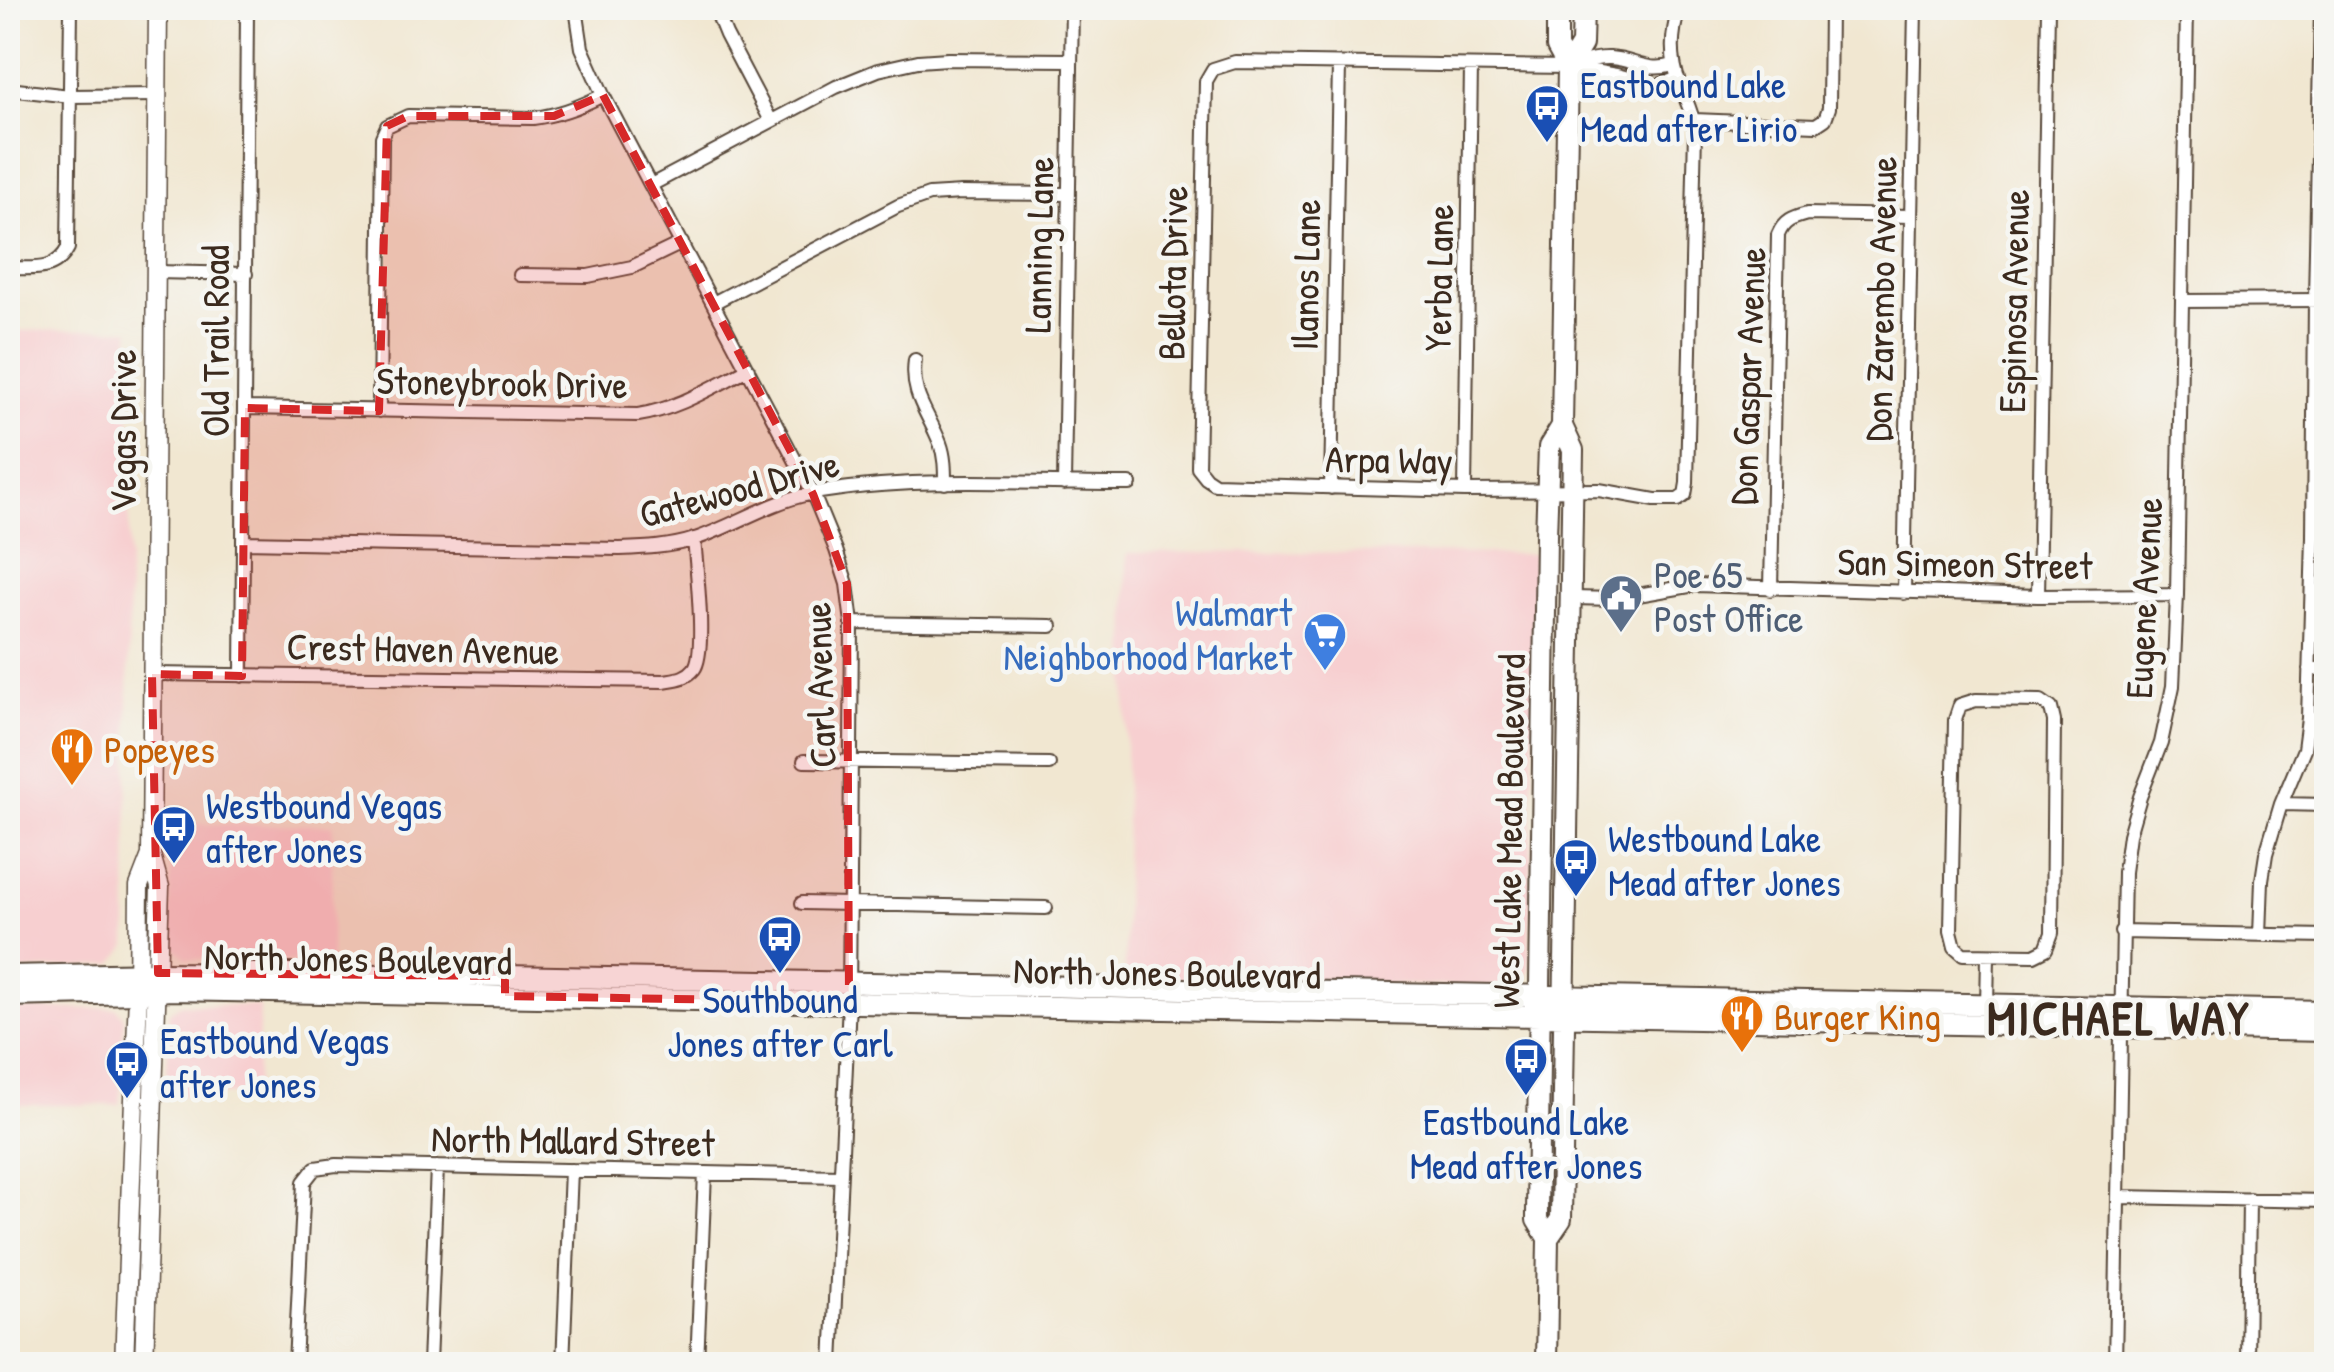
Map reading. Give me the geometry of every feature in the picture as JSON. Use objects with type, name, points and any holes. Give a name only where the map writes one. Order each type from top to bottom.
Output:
[{"type":"main road","name":"Vegas Drive","points":[[124,1364],[148,982],[160,887],[151,855],[158,8]]},
{"type":"main road","name":"West Lake Mead Boulevard","points":[[1548,1238],[1561,1219],[1573,598],[1573,450],[1562,426],[1568,67],[1557,47],[1558,8]]},
{"type":"main road","name":"West Lake Mead Boulevard","points":[[1568,67],[1582,44],[1583,8]]},
{"type":"main road","name":"West Lake Mead Boulevard","points":[[1546,1364],[1548,1238],[1537,1220],[1546,536],[1549,447],[1562,426]]},
{"type":"main road","points":[[1546,536],[1557,555],[1560,594],[1573,598]]},
{"type":"main road","points":[[1546,647],[1558,702],[1571,716]]},
{"type":"main road","points":[[1545,716],[1558,733],[1560,787],[1568,808]]},
{"type":"main road","name":"North Jones Boulevard","points":[[8,976],[148,982],[850,992],[1276,991],[1540,1005]]},
{"type":"main road","name":"Vegas Drive","points":[[144,1364],[148,982]]},
{"type":"main road","name":"North Jones Boulevard","points":[[8,996],[148,982]]},
{"type":"main road","points":[[1126,1007],[1145,999],[1188,999],[1213,990]]},
{"type":"main road","points":[[1197,1008],[1210,998],[1252,998],[1276,991]]},
{"type":"main road","name":"North Jones Boulevard","points":[[850,992],[1197,1008],[1564,1005],[2120,1017],[2326,1011]]},
{"type":"main road","name":"North Jones Boulevard","points":[[1897,1013],[1987,1005],[2326,1031]]},
{"type":"street","points":[[8,268],[54,265],[68,248],[71,8]]},
{"type":"street","name":"Old Trail Road","points":[[242,676],[248,8]]},
{"type":"street","name":"Carl Avenue","points":[[576,8],[582,48],[604,95],[813,494],[847,584],[852,623],[850,992],[832,1364]]},
{"type":"street","points":[[715,8],[771,121]]},
{"type":"street","name":"Lanning Lane","points":[[1064,484],[1072,8]]},
{"type":"street","points":[[1679,8],[1672,43],[1676,71],[1694,120],[1816,125],[1825,119],[1829,108],[1830,8]]},
{"type":"street","name":"Don Zarembo Avenue","points":[[1904,592],[1916,8]]},
{"type":"street","name":"Espinosa Avenue","points":[[2038,596],[2048,8]]},
{"type":"street","name":"Eugene Avenue","points":[[2114,1364],[2124,872],[2129,835],[2161,743],[2173,686],[2186,8]]},
{"type":"street","points":[[2260,934],[2264,867],[2281,804],[2304,749],[2320,537],[2321,8]]},
{"type":"street","points":[[651,185],[836,87],[878,70],[948,59],[1071,60]]},
{"type":"street","name":"Bellota Drive","points":[[1206,478],[1198,468],[1206,82],[1213,69],[1235,62],[1339,64]]},
{"type":"street","points":[[1339,64],[1568,67],[1649,86],[1659,86],[1676,71]]},
{"type":"street","name":"Ilanos Lane","points":[[1331,488],[1339,64]]},
{"type":"street","name":"Yerba Lane","points":[[1464,491],[1471,66]]},
{"type":"street","points":[[8,89],[70,96],[157,95]]},
{"type":"street","points":[[379,410],[382,137],[387,126],[408,116],[554,116],[604,95]]},
{"type":"street","name":"Arpa Way","points":[[1206,478],[1215,484],[1331,488],[1599,490],[1656,500],[1678,500],[1685,495],[1694,120]]},
{"type":"street","points":[[713,303],[898,206],[929,195],[1069,194]]},
{"type":"street","name":"Don Gaspar Avenue","points":[[1772,589],[1778,235],[1783,224],[1808,214],[1911,216]]},
{"type":"street","points":[[520,275],[588,276],[632,267],[682,244]]},
{"type":"street","points":[[156,272],[246,274]]},
{"type":"street","points":[[2182,301],[2321,300]]},
{"type":"street","points":[[915,360],[912,378],[941,445],[945,483]]},
{"type":"street","name":"Stoneybrook Drive","points":[[244,408],[638,414],[659,412],[682,403],[748,369]]},
{"type":"street","name":"Gatewood Drive","points":[[244,542],[665,547],[694,540],[798,497],[860,486],[1130,484]]},
{"type":"street","name":"Crest Haven Avenue","points":[[152,674],[664,681],[682,678],[697,664],[700,645],[694,540]]},
{"type":"street","name":"San Simeon Street","points":[[1573,598],[1615,600],[1695,585],[2038,596],[2177,594]]},
{"type":"street","points":[[852,623],[1051,626]]},
{"type":"street","points":[[2310,669],[2326,669]]},
{"type":"street","points":[[1976,700],[2041,701],[2051,708],[2054,721],[2052,932],[2046,948],[2034,956],[1988,956],[1964,954],[1955,946],[1951,932],[1955,720],[1960,705],[1976,700]]},
{"type":"street","points":[[804,761],[1049,764]]},
{"type":"street","points":[[2281,804],[2326,805]]},
{"type":"street","points":[[802,903],[1046,908]]},
{"type":"street","points":[[2121,932],[2326,936]]},
{"type":"street","points":[[1987,1005],[1988,956]]},
{"type":"street","points":[[429,1364],[437,1166]]},
{"type":"street","name":"North Mallard Street","points":[[296,1364],[304,1182],[316,1168],[437,1166],[840,1176]]},
{"type":"street","points":[[563,1364],[571,1170]]},
{"type":"street","points":[[696,1364],[705,1173]]},
{"type":"street","points":[[2118,1196],[2326,1201]]},
{"type":"street","points":[[2246,1364],[2250,1199]]},
{"type":"highlighted area","points":[[603,95],[813,494],[847,584],[849,1002],[505,996],[505,976],[158,973],[152,674],[242,676],[245,408],[379,411],[387,126],[408,116],[554,116]]},
{"type":"shaded area","points":[[130,329],[127,946],[113,964],[8,972],[8,331]]},
{"type":"shaded area","points":[[1127,553],[1534,554],[1529,971],[1520,987],[1125,979]]},
{"type":"shaded area","points":[[171,824],[333,825],[331,962],[187,959],[170,943]]},
{"type":"shaded area","points":[[181,1004],[260,1006],[256,1094],[166,1095],[169,1012]]},
{"type":"shaded area","points":[[116,1008],[124,1017],[120,1105],[8,1105],[8,1010]]},
{"type":"place","name":"Eastbound Lake Mead after Lirio","points":[[1547,144]]},
{"type":"place","name":"Poe 65 Post Office","points":[[1621,634]]},
{"type":"place","name":"Walmart Neighborhood Market","points":[[1325,672]]},
{"type":"place","name":"Popeyes","points":[[72,787]]},
{"type":"place","name":"Westbound Vegas after Jones","points":[[174,865]]},
{"type":"place","name":"Westbound Lake Mead after Jones","points":[[1576,898]]},
{"type":"place","name":"Southbound Jones after Carl","points":[[780,975]]},
{"type":"place","name":"Burger King","points":[[1742,1054]]},
{"type":"place","name":"Eastbound Lake Mead after Jones","points":[[1526,1097]]},
{"type":"place","name":"Eastbound Vegas after Jones","points":[[127,1100]]},
{"type":"district","name":"MICHAEL WAY","points":[[2119,1017]]}]
